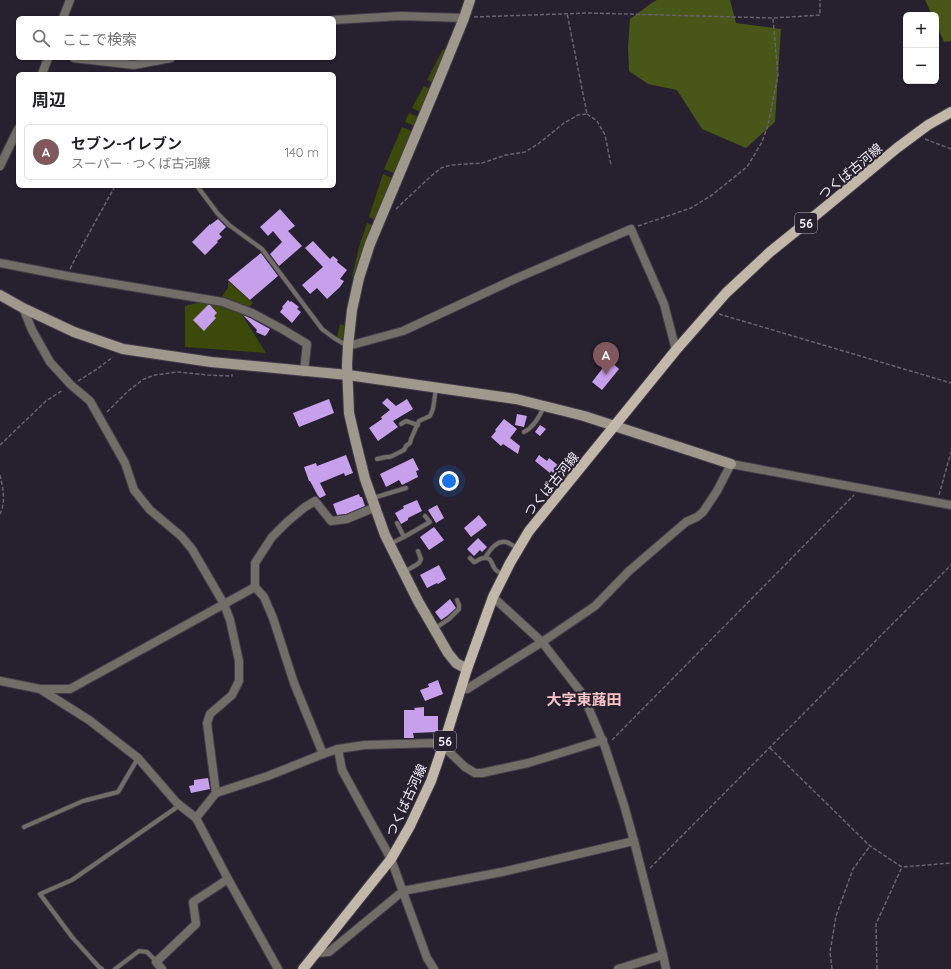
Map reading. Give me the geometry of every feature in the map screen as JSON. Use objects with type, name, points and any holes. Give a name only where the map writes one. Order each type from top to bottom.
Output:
[{"type":"main road","name":"つくば古河線","points":[[303,969],[391,859],[410,826],[431,781],[467,669],[493,597],[529,531],[676,350],[726,293],[770,252],[897,148],[928,125],[951,112]]},
{"type":"street","points":[[64,16],[70,0]]},
{"type":"street","points":[[467,669],[453,660],[434,630],[385,535],[365,479],[351,420],[348,346],[352,310],[359,278],[370,244],[421,124],[470,0]]},
{"type":"street","points":[[336,20],[400,16],[464,18]]},
{"type":"street","points":[[43,72],[47,60]]},
{"type":"street","points":[[91,60],[134,65],[160,60]]},
{"type":"street","points":[[0,166],[16,133]]},
{"type":"street","points":[[348,346],[403,331],[630,228],[664,304],[676,350]]},
{"type":"street","points":[[0,263],[67,276],[223,302],[252,313],[307,344],[304,372]]},
{"type":"street","points":[[0,295],[23,308],[74,332],[123,349],[236,365],[348,375],[516,399],[584,416],[731,464],[951,505]]},
{"type":"street","points":[[23,308],[32,330],[50,362],[71,385],[90,401],[125,463],[134,490],[150,510],[181,536],[192,549],[224,604],[230,620],[239,661],[239,681],[232,695],[210,714],[207,723],[216,793]]},
{"type":"street","points":[[461,688],[467,689],[481,681],[595,606],[629,571],[686,522],[697,517],[703,512],[717,491],[731,464]]},
{"type":"street","points":[[323,754],[294,683],[273,618],[264,597],[255,587],[256,563],[272,537],[287,522],[315,501],[330,521],[347,519],[374,503]]},
{"type":"street","points":[[0,680],[40,689],[70,689],[255,587]]},
{"type":"street","points":[[493,597],[542,642],[581,692],[604,744],[624,805],[666,969]]},
{"type":"street","points":[[40,689],[89,720],[138,758],[177,803],[196,818],[278,969]]},
{"type":"street","points":[[196,818],[216,793],[268,776],[323,754],[365,745],[435,743],[443,746],[465,767],[475,773],[482,773],[604,744]]},
{"type":"street","points":[[338,750],[342,770],[391,859],[427,958],[434,969]]},
{"type":"street","points":[[316,953],[329,952],[403,891],[502,872],[634,841]]},
{"type":"street","points":[[162,969],[156,961],[196,924],[193,902],[228,879]]},
{"type":"street","points":[[618,969],[663,956]]},
{"type":"lane","points":[[199,188],[218,214],[229,225],[262,249],[322,329],[348,346]]},
{"type":"lane","points":[[377,459],[390,457],[404,450],[410,443],[419,421],[430,416],[433,409],[436,388]]},
{"type":"lane","points":[[524,432],[531,427],[541,414],[544,406]]},
{"type":"lane","points":[[401,424],[406,421],[418,425]]},
{"type":"lane","points":[[374,503],[406,488]]},
{"type":"lane","points":[[390,545],[430,522],[425,516]]},
{"type":"lane","points":[[397,523],[404,538]]},
{"type":"lane","points":[[470,558],[474,562],[485,558],[500,542],[505,542],[519,548]]},
{"type":"lane","points":[[404,572],[419,563],[421,559],[418,551]]},
{"type":"lane","points":[[485,558],[492,562],[493,568],[504,575]]},
{"type":"lane","points":[[434,630],[449,619],[459,609],[457,600]]},
{"type":"lane","points":[[24,827],[83,801],[118,792],[138,758]]},
{"type":"lane","points":[[102,969],[72,937],[40,894],[72,880],[180,805]]},
{"type":"lane","points":[[115,969],[139,950],[146,952],[156,961]]},
{"type":"path","points":[[464,18],[567,13],[773,18],[820,14],[820,0]]},
{"type":"path","points":[[567,13],[587,114],[596,121],[605,135],[611,165]]},
{"type":"path","points":[[630,228],[691,208],[712,195],[747,167],[762,142],[768,125],[778,76],[773,18]]},
{"type":"path","points":[[392,213],[441,168],[451,165],[482,163],[506,155],[525,152],[538,144],[564,123],[578,115],[587,114]]},
{"type":"path","points":[[916,134],[951,149]]},
{"type":"path","points":[[67,276],[114,188]]},
{"type":"path","points":[[710,312],[951,383]]},
{"type":"path","points":[[0,445],[46,401],[97,369],[123,349]]},
{"type":"path","points":[[100,419],[128,391],[144,379],[155,375],[178,372],[232,376],[236,365]]},
{"type":"path","points":[[936,502],[951,452]]},
{"type":"path","points":[[0,475],[3,488],[3,508],[0,514]]},
{"type":"path","points":[[604,744],[861,488]]},
{"type":"path","points":[[643,875],[951,565]]},
{"type":"path","points":[[770,748],[870,846],[902,868],[951,863]]},
{"type":"path","points":[[832,969],[830,952],[836,916],[853,869],[870,846]]},
{"type":"path","points":[[877,969],[876,924],[902,868]]},
{"type":"green space","points":[[657,0],[730,0],[736,23],[781,29],[775,122],[746,148],[702,129],[677,90],[648,84],[629,71],[628,47],[630,19]]},
{"type":"green space","points":[[925,0],[951,0],[951,41],[944,42],[939,31],[939,12],[931,12]]},
{"type":"green space","points":[[443,49],[446,51],[433,81],[431,82],[427,80]]},
{"type":"green space","points":[[424,86],[430,89],[421,111],[418,111],[412,108]]},
{"type":"green space","points":[[409,113],[418,117],[414,126],[405,122]]},
{"type":"green space","points":[[402,127],[412,131],[394,173],[384,169]]},
{"type":"green space","points":[[383,174],[392,178],[375,220],[369,217]]},
{"type":"green space","points":[[367,223],[372,225],[353,277],[359,247]]},
{"type":"green space","points":[[228,281],[253,303],[249,307],[222,296],[228,288]]},
{"type":"green space","points":[[201,302],[225,306],[241,313],[266,353],[185,347],[185,306]]},
{"type":"green space","points":[[340,324],[344,325],[343,339],[337,338]]},
{"type":"building","points":[[280,209],[295,226],[288,231],[302,246],[279,266],[270,254],[282,242],[273,231],[268,236],[260,227]]},
{"type":"building","points":[[218,219],[226,227],[219,234],[222,237],[205,255],[192,242],[210,224]]},
{"type":"building","points":[[313,241],[330,259],[333,256],[338,260],[337,262],[347,270],[340,279],[344,281],[340,287],[327,299],[317,288],[310,294],[302,285],[323,267],[305,248]]},
{"type":"building","points":[[261,253],[278,276],[250,300],[228,280]]},
{"type":"building","points":[[288,300],[299,307],[297,309],[301,312],[292,323],[280,312]]},
{"type":"building","points":[[208,305],[210,305],[217,313],[214,316],[216,318],[204,331],[193,320]]},
{"type":"building","points":[[243,315],[270,329],[267,334],[265,336],[256,332],[257,330]]},
{"type":"building","points":[[609,360],[619,369],[602,390],[592,382]]},
{"type":"building","points":[[387,398],[396,406],[407,399],[413,409],[393,421],[398,427],[378,441],[369,428],[382,419],[381,417],[390,410],[382,403]]},
{"type":"building","points":[[329,399],[334,413],[299,427],[293,413]]},
{"type":"building","points":[[517,414],[527,416],[524,427],[515,425]]},
{"type":"building","points":[[504,419],[517,429],[510,438],[520,446],[518,454],[503,444],[501,446],[491,437]]},
{"type":"building","points":[[540,425],[546,429],[540,436],[535,432]]},
{"type":"building","points":[[346,455],[353,473],[345,476],[344,473],[320,483],[326,495],[320,498],[309,481],[304,467],[316,463],[317,466]]},
{"type":"building","points":[[539,455],[547,461],[549,458],[564,470],[558,477],[551,471],[550,473],[535,461]]},
{"type":"building","points":[[413,458],[419,470],[416,471],[418,477],[402,485],[399,480],[386,487],[380,474]]},
{"type":"building","points":[[359,494],[360,497],[362,497],[365,506],[346,514],[337,515],[333,504]]},
{"type":"building","points":[[417,500],[422,511],[408,518],[408,520],[401,524],[395,513],[404,508],[403,506]]},
{"type":"building","points":[[437,505],[444,518],[436,523],[428,510]]},
{"type":"building","points":[[479,515],[487,525],[471,537],[464,528]]},
{"type":"building","points":[[434,527],[444,540],[429,550],[420,537]]},
{"type":"building","points":[[478,538],[487,547],[482,552],[480,550],[474,556],[467,549]]},
{"type":"building","points":[[439,565],[446,579],[427,588],[420,575]]},
{"type":"building","points":[[450,599],[456,608],[441,620],[435,612]]},
{"type":"building","points":[[438,680],[443,694],[425,701],[420,690],[429,687],[428,684]]},
{"type":"building","points":[[424,707],[424,716],[438,716],[438,732],[413,733],[414,738],[404,738],[404,710],[415,710],[414,708]]},
{"type":"building","points":[[208,778],[210,789],[191,793],[189,786],[194,785],[194,780]]},
{"type":"place","name":"セブン-イレブン","points":[[606,375]]},
{"type":"district","name":"大字東蕗田","points":[[584,699]]}]
